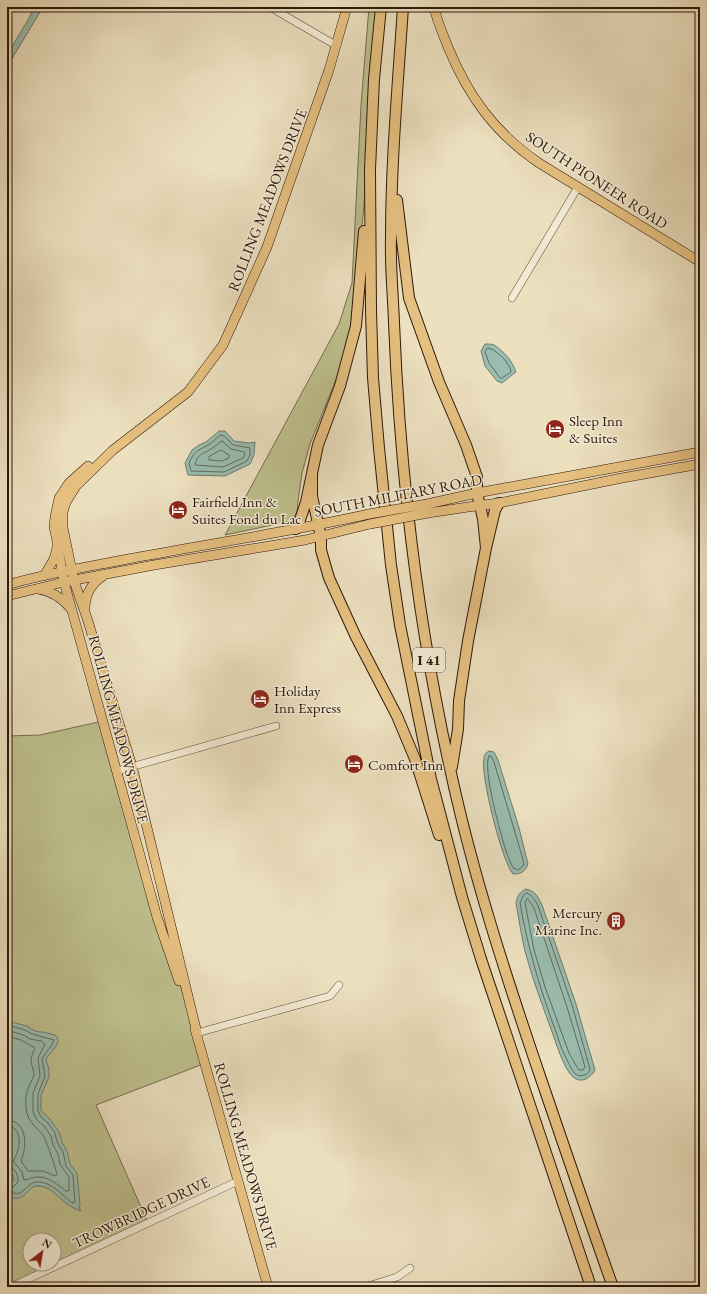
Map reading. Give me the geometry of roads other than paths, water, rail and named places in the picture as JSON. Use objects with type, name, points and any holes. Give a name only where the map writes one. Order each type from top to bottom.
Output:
[{"type":"highway","name":"I 41","points":[[381,7],[374,79],[370,170],[373,378],[391,565],[400,625],[431,780],[462,897],[498,1009],[592,1287]]},
{"type":"highway","name":"I 41","points":[[403,7],[393,170],[391,240],[396,379],[401,448],[422,622],[432,682],[451,775],[481,893],[518,1012],[588,1219],[613,1287]]},
{"type":"highway","points":[[296,529],[302,514],[318,445],[340,386],[356,326],[370,170]]},
{"type":"highway","points":[[393,170],[409,298],[439,382],[466,444],[477,477],[477,493],[484,523],[486,548]]},
{"type":"highway","points":[[312,473],[312,496],[321,537],[320,550],[329,578],[356,638],[397,716],[415,759],[444,849],[462,897]]},
{"type":"highway","points":[[451,775],[458,729],[458,701],[465,656],[486,548],[498,503]]},
{"type":"main road","name":"ROLLING MEADOWS DRIVE","points":[[268,1287],[197,1033],[132,766],[85,610],[74,581],[63,528],[63,512],[66,502],[76,486],[113,450],[188,392],[223,345],[267,247],[299,159],[336,46],[347,7]]},
{"type":"main road","name":"SOUTH PIONEER ROAD","points":[[434,7],[437,20],[457,69],[485,114],[499,130],[522,151],[539,163],[700,262]]},
{"type":"main road","name":"ROLLING MEADOWS DRIVE","points":[[113,450],[94,461],[65,488],[56,506],[54,527],[64,582],[157,917],[197,1033]]},
{"type":"main road","name":"SOUTH MILITARY ROAD","points":[[7,596],[64,582],[154,565],[321,537],[428,509],[477,493],[700,452]]},
{"type":"main road","name":"SOUTH MILITARY ROAD","points":[[7,585],[72,569],[318,525],[369,514],[480,506],[700,464]]},
{"type":"main road","points":[[681,468],[700,467]]},
{"type":"main road","points":[[44,576],[54,559],[58,547]]},
{"type":"main road","points":[[85,610],[89,590],[96,581],[104,575]]},
{"type":"main road","points":[[37,588],[43,589],[65,601],[72,610]]},
{"type":"street","points":[[270,7],[336,46]]},
{"type":"street","points":[[512,298],[578,187]]},
{"type":"street","points":[[117,771],[276,726]]},
{"type":"street","points":[[197,1033],[330,996],[339,985]]},
{"type":"street","name":"TROWBRIDGE DRIVE","points":[[11,1287],[238,1181]]},
{"type":"street","points":[[365,1287],[397,1277],[410,1268]]},
{"type":"water","points":[[34,7],[43,7],[7,67],[7,55]]},
{"type":"water","points":[[485,344],[498,347],[515,368],[516,372],[502,383],[497,381],[485,366],[481,351]]},
{"type":"water","points":[[219,431],[225,431],[234,441],[249,443],[255,442],[254,455],[250,464],[225,476],[188,475],[185,463],[192,450],[206,442]]},
{"type":"water","points":[[489,751],[494,752],[498,760],[519,828],[528,864],[524,871],[518,874],[513,874],[508,866],[493,818],[485,781],[484,767],[484,756]]},
{"type":"water","points":[[526,889],[536,894],[542,905],[576,1004],[595,1070],[586,1079],[576,1079],[566,1068],[537,991],[524,945],[516,903],[519,894]]},
{"type":"water","points":[[7,1021],[27,1026],[39,1032],[55,1035],[57,1038],[58,1041],[55,1048],[46,1060],[49,1069],[49,1077],[41,1095],[41,1110],[50,1119],[60,1134],[67,1151],[70,1164],[77,1173],[79,1207],[81,1211],[70,1206],[52,1191],[44,1187],[33,1187],[23,1196],[18,1198],[13,1198],[7,1190],[7,1187],[14,1180],[7,1162],[10,1140],[7,1133]]},
{"type":"place","name":"Sleep Inn & Suites","points":[[555,429]]},
{"type":"place","name":"Fairfield Inn & Suites Fond du Lac","points":[[178,510]]},
{"type":"place","name":"Holiday Inn Express","points":[[260,699]]},
{"type":"place","name":"Comfort Inn","points":[[354,764]]},
{"type":"place","name":"Mercury Marine Inc.","points":[[616,921]]}]
